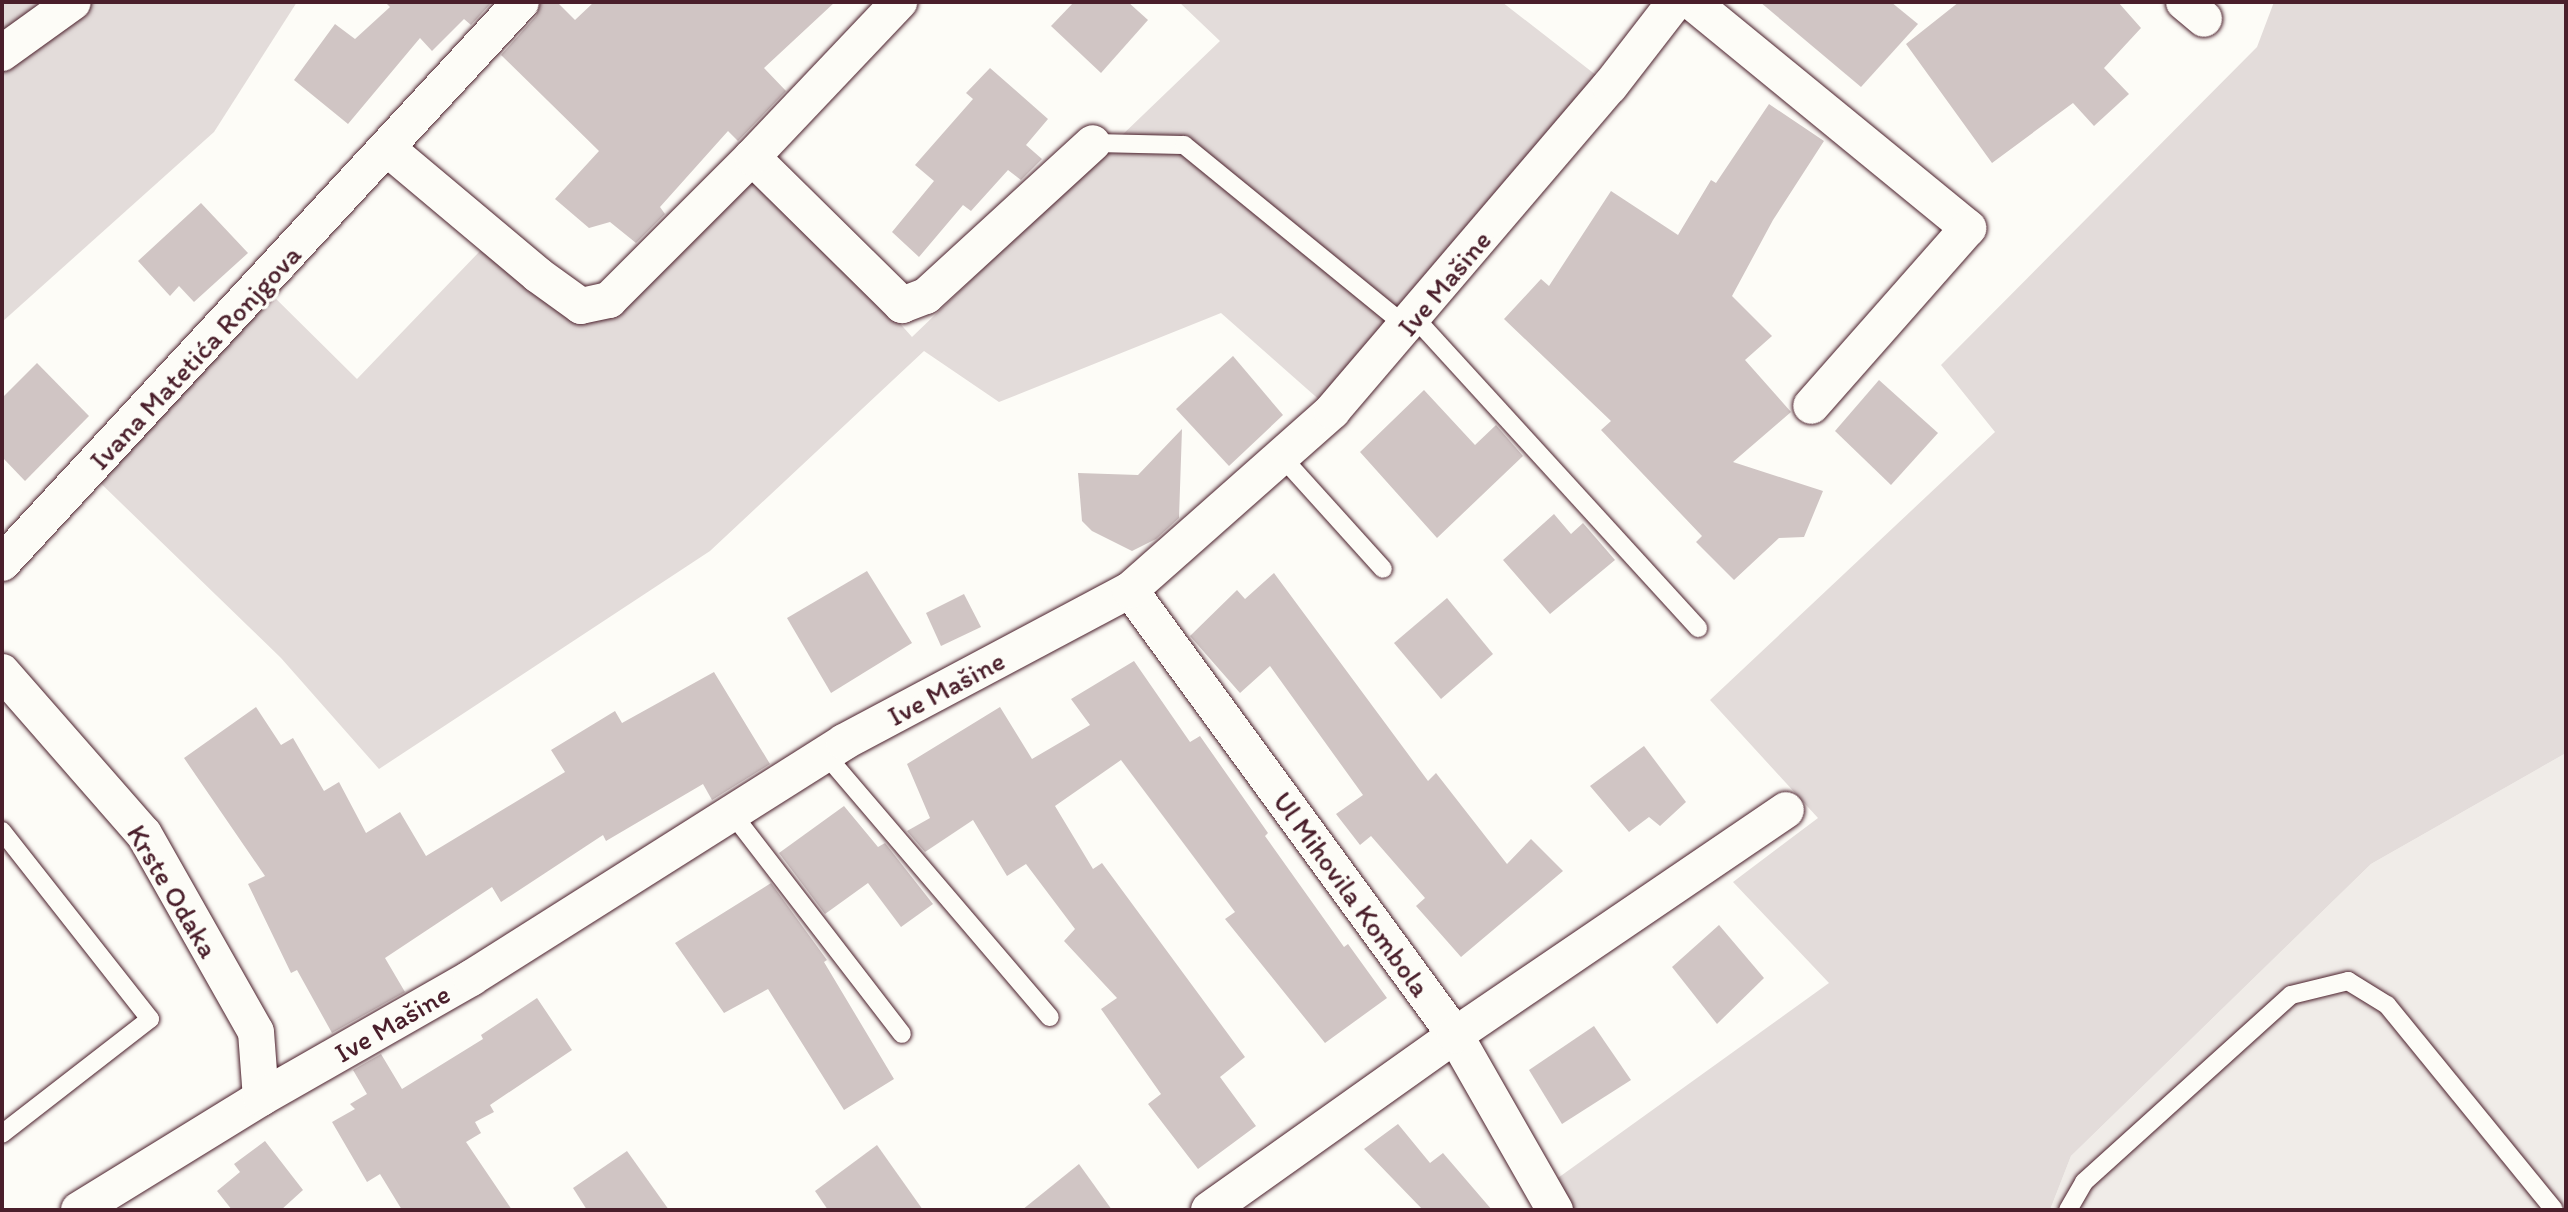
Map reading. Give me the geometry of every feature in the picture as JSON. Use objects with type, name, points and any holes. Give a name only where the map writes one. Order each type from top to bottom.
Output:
[{"type":"street","points":[[2,53],[73,2]]},
{"type":"street","name":"Ivana Matetića Ronjgova","points":[[2,563],[521,2]]},
{"type":"street","points":[[388,149],[538,275],[581,306],[609,300],[752,157],[899,2]]},
{"type":"street","name":"Ive Mašine","points":[[79,1210],[261,1098],[471,978],[825,754],[1130,590],[1332,411],[1610,86],[1675,2]]},
{"type":"street","points":[[1692,2],[1968,228],[1811,406]]},
{"type":"street","points":[[752,157],[902,305],[926,296],[1093,143]]},
{"type":"street","name":"Ul Mihovila Kombola","points":[[1130,590],[1455,1035],[1555,1210]]},
{"type":"street","name":"Krste Odaka","points":[[2,672],[144,834],[256,1032],[261,1098]]},
{"type":"street","points":[[1209,1210],[1455,1035],[1786,810]]},
{"type":"lane","points":[[1093,143],[1184,145],[1411,322],[1698,628]]},
{"type":"lane","points":[[1281,456],[1383,569]]},
{"type":"lane","points":[[825,754],[1050,1017]]},
{"type":"lane","points":[[731,812],[902,1034]]},
{"type":"lane","points":[[2,831],[150,1019],[2,1134]]},
{"type":"lane","points":[[2068,1210],[2084,1182],[2291,995],[2348,981],[2387,1005],[2554,1210]]},
{"type":"shaded area","points":[[2,2],[297,2],[214,132],[2,322]]},
{"type":"shaded area","points":[[1179,2],[1502,2],[1610,86],[1332,411],[1221,313],[999,402],[924,351],[710,551],[379,769],[281,658],[88,471],[262,285],[357,379],[480,251],[538,275],[581,306],[752,157],[912,337],[1220,41]]},
{"type":"shaded area","points":[[2274,2],[2566,2],[2566,753],[2371,864],[2071,1156],[2050,1210],[1555,1210],[1544,1188],[1829,983],[1733,882],[1818,818],[1710,700],[1995,432],[1941,365],[2257,47]]},
{"type":"shaded area","points":[[2566,753],[2566,1210],[2050,1210],[2071,1156],[2371,864]]},
{"type":"building","points":[[385,2],[492,2],[471,25],[464,19],[432,51],[420,38],[348,124],[294,80],[335,24],[355,39],[390,7]]},
{"type":"building","points":[[541,2],[557,2],[575,20],[594,2],[835,2],[764,68],[786,91],[738,141],[728,131],[660,207],[665,214],[636,243],[610,222],[589,228],[555,199],[599,151],[501,55],[536,16]]},
{"type":"building","points":[[1074,2],[1128,2],[1148,20],[1101,73],[1051,26]]},
{"type":"building","points":[[1760,2],[1891,2],[1918,24],[1861,87]]},
{"type":"building","points":[[1959,2],[2118,2],[2141,28],[2104,68],[2129,94],[2094,126],[2073,103],[1992,163],[1906,44]]},
{"type":"building","points":[[990,68],[1048,119],[1026,145],[1042,159],[1021,180],[1008,170],[971,211],[963,205],[919,257],[892,232],[934,181],[915,165],[973,99],[966,93]]},
{"type":"building","points":[[1769,104],[1824,141],[1773,220],[1732,296],[1772,336],[1745,360],[1791,412],[1733,462],[1823,491],[1804,537],[1779,538],[1734,580],[1696,542],[1702,536],[1601,430],[1611,421],[1504,319],[1541,279],[1549,286],[1611,191],[1678,235],[1711,180],[1716,183]]},
{"type":"building","points":[[201,203],[248,253],[194,302],[179,286],[170,296],[138,261]]},
{"type":"building","points":[[1233,356],[1283,415],[1229,466],[1176,409]]},
{"type":"building","points":[[37,363],[89,416],[25,481],[2,457],[2,398]]},
{"type":"building","points":[[1879,380],[1938,433],[1891,485],[1835,431]]},
{"type":"building","points":[[1424,390],[1475,445],[1496,425],[1523,456],[1437,538],[1360,452]]},
{"type":"building","points":[[1182,429],[1179,518],[1156,539],[1132,551],[1092,531],[1082,521],[1078,473],[1138,475]]},
{"type":"building","points":[[1554,514],[1571,534],[1583,523],[1615,560],[1550,614],[1503,560]]},
{"type":"building","points":[[867,571],[912,643],[831,693],[787,618]]},
{"type":"building","points":[[1274,573],[1428,781],[1436,773],[1507,864],[1531,839],[1563,871],[1461,957],[1416,906],[1425,898],[1371,836],[1360,845],[1336,814],[1363,795],[1270,666],[1240,693],[1190,636],[1237,590],[1245,599]]},
{"type":"building","points":[[964,594],[981,627],[941,646],[926,613]]},
{"type":"building","points":[[1447,598],[1493,654],[1441,699],[1394,643]]},
{"type":"building","points":[[1134,661],[1190,742],[1200,736],[1268,833],[1265,836],[1344,947],[1348,944],[1387,998],[1325,1043],[1225,919],[1235,912],[1121,760],[1055,806],[1093,869],[1102,863],[1245,1057],[1220,1077],[1256,1126],[1198,1169],[1148,1104],[1161,1094],[1101,1009],[1117,998],[1064,941],[1075,929],[1026,864],[1007,876],[973,820],[925,852],[907,831],[930,818],[907,764],[1000,707],[1032,759],[1090,725],[1071,699]]},
{"type":"building","points":[[714,672],[770,764],[712,800],[703,784],[606,841],[603,835],[501,902],[492,887],[385,958],[405,992],[332,1033],[297,970],[291,973],[248,884],[265,876],[184,758],[256,707],[281,745],[293,738],[324,791],[339,782],[366,833],[400,812],[426,856],[565,772],[551,750],[615,711],[622,723]]},
{"type":"building","points":[[1644,746],[1686,802],[1660,826],[1649,817],[1629,832],[1590,786]]},
{"type":"building","points":[[844,806],[878,847],[885,843],[933,904],[901,927],[868,883],[825,914],[779,853]]},
{"type":"building","points":[[771,883],[827,960],[824,962],[894,1079],[844,1110],[768,989],[724,1013],[675,943]]},
{"type":"building","points":[[1719,925],[1764,978],[1717,1024],[1672,967]]},
{"type":"building","points":[[537,998],[572,1050],[490,1105],[494,1112],[475,1122],[481,1133],[466,1142],[512,1210],[402,1210],[380,1174],[367,1182],[332,1122],[355,1109],[350,1104],[367,1094],[353,1070],[381,1054],[402,1089],[483,1039],[481,1035]]},
{"type":"building","points":[[1594,1026],[1631,1080],[1562,1124],[1529,1070]]},
{"type":"building","points":[[1398,1124],[1430,1163],[1443,1153],[1492,1210],[1423,1210],[1364,1149]]},
{"type":"building","points":[[265,1141],[303,1190],[281,1210],[232,1210],[217,1191],[240,1172],[234,1164]]},
{"type":"building","points":[[877,1145],[923,1210],[828,1210],[815,1191]]},
{"type":"building","points":[[627,1151],[669,1210],[587,1210],[573,1188]]},
{"type":"building","points":[[1079,1164],[1112,1210],[1022,1210]]}]
